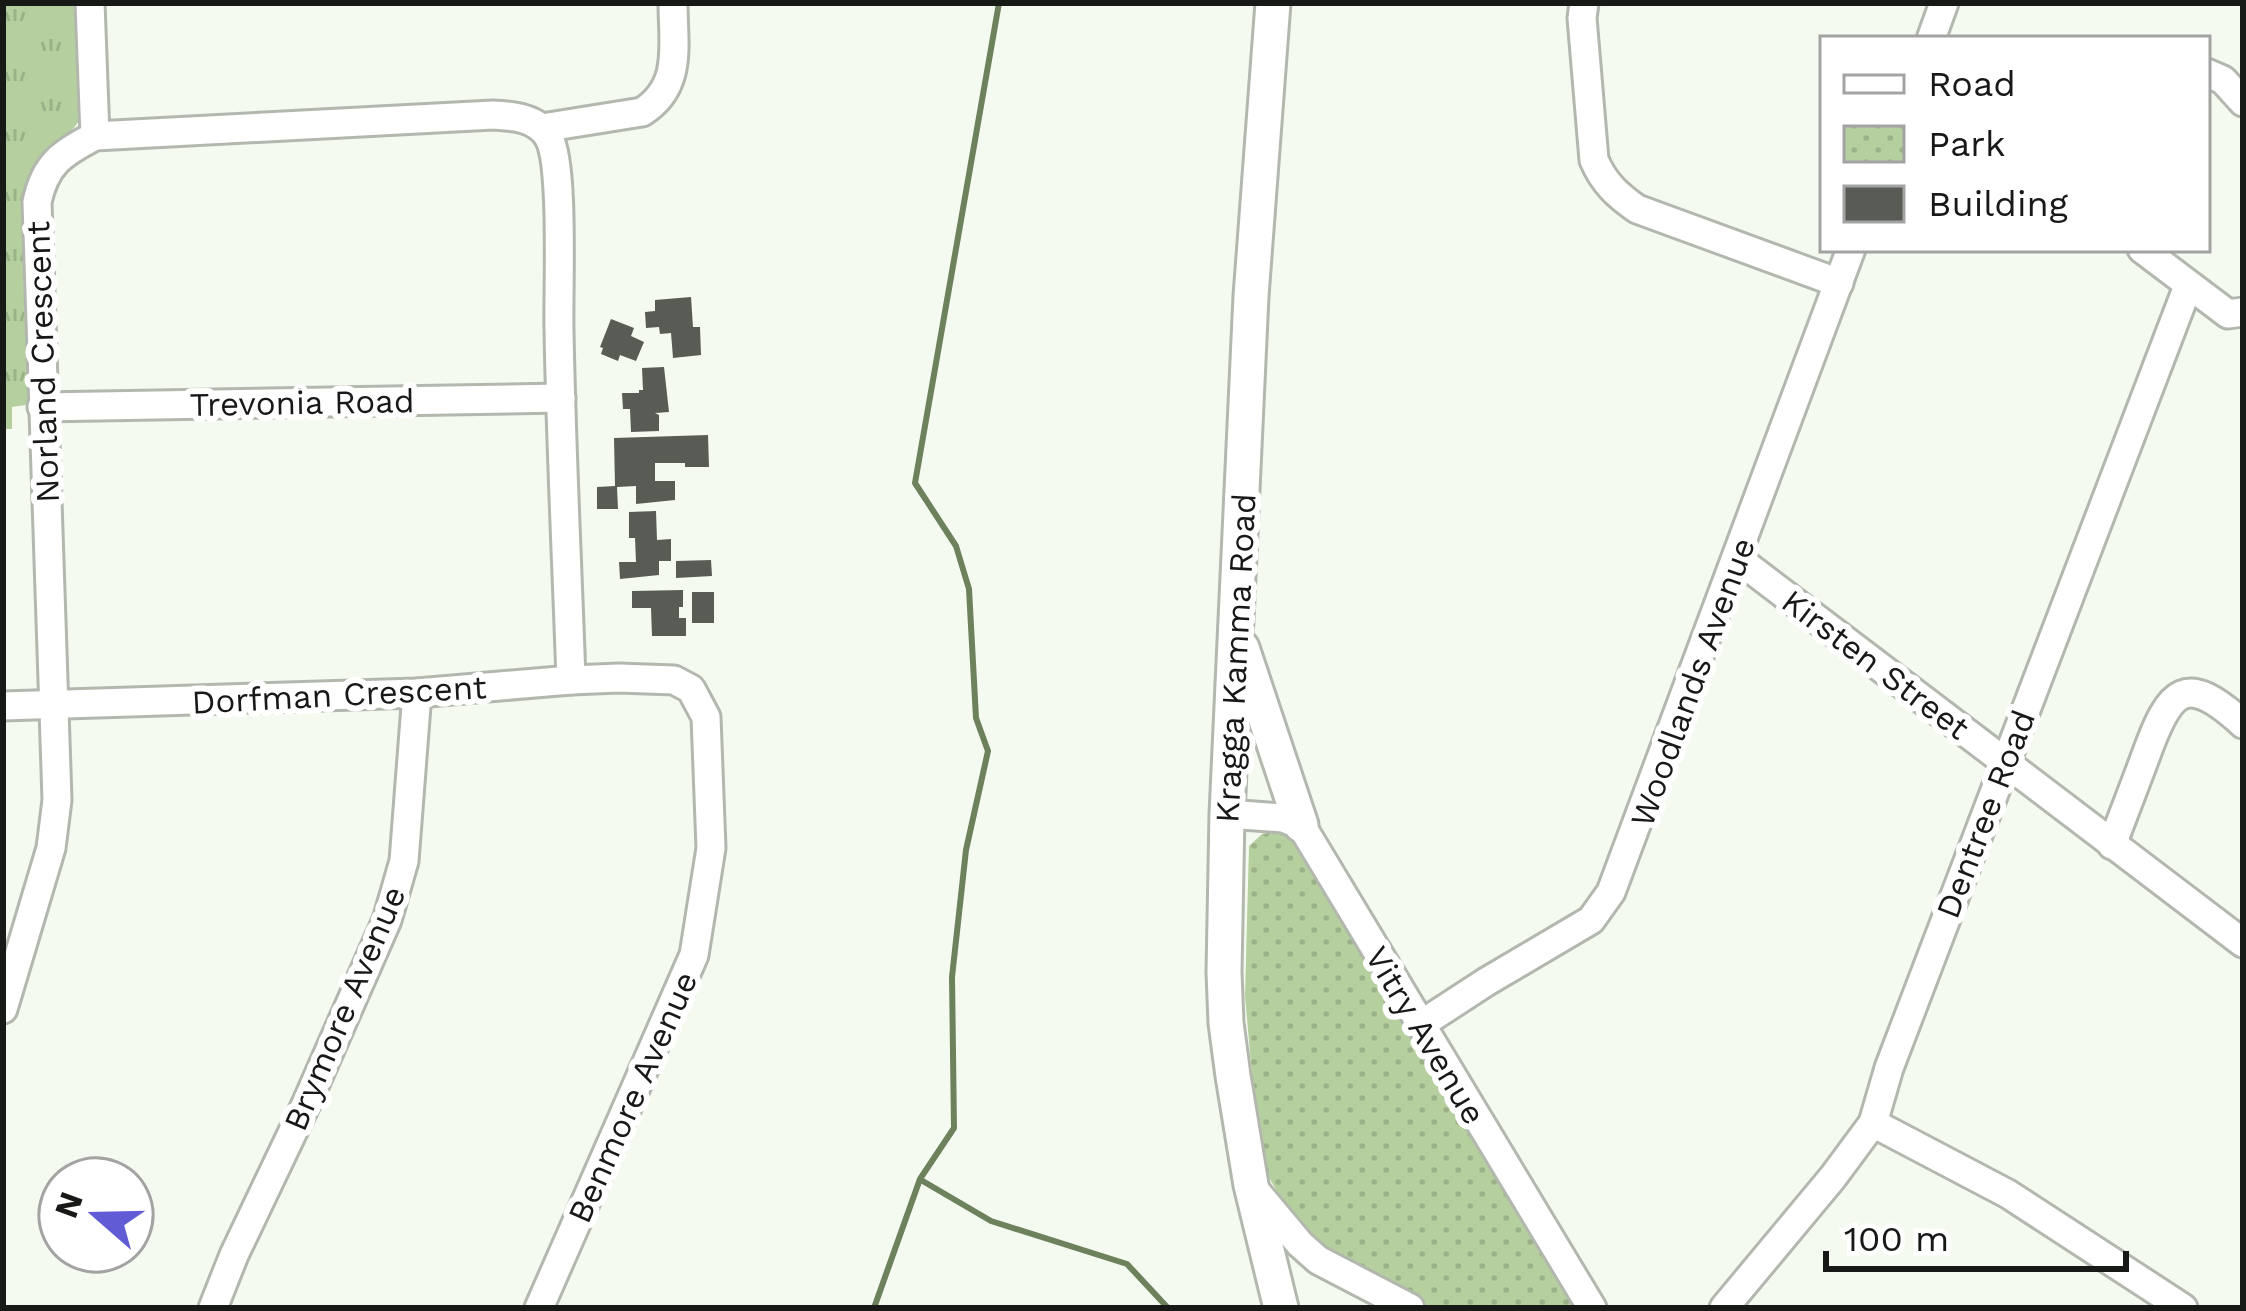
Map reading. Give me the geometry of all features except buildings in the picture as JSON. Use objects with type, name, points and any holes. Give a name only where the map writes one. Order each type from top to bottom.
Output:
[{"type":"main road","name":"Kragga Kamma Road","points":[[1273,3],[1251,296],[1227,814],[1226,1023],[1251,1185],[1281,1308]]},
{"type":"main road","points":[[1236,630],[1301,825]]},
{"type":"street","points":[[90,3],[95,136],[493,115],[518,117],[542,128],[642,112],[668,88],[673,3]]},
{"type":"street","points":[[1584,3],[1592,148],[1602,178],[1614,193],[1637,209],[1839,283]]},
{"type":"street","points":[[1931,36],[1944,3]]},
{"type":"street","points":[[2210,74],[2223,80],[2243,102]]},
{"type":"street","points":[[542,128],[555,153],[556,170],[571,680]]},
{"type":"street","name":"Norland Crescent","points":[[3,1009],[51,848],[57,800],[37,202],[41,181],[59,157],[95,136]]},
{"type":"street","name":"Woodlands Avenue","points":[[1420,1025],[1591,920],[1601,908],[1629,850],[1851,252]]},
{"type":"street","points":[[2146,252],[2228,314],[2243,312]]},
{"type":"street","name":"Dentree Road","points":[[1724,1308],[1874,1123],[1889,1068],[2188,286]]},
{"type":"street","name":"Trevonia Road","points":[[43,407],[561,398]]},
{"type":"street","name":"Kirsten Street","points":[[1738,559],[2243,943]]},
{"type":"street","name":"Dorfman Crescent","points":[[3,706],[417,693],[571,680],[674,680]]},
{"type":"street","name":"Benmore Avenue","points":[[538,1308],[694,955],[711,848],[706,717],[691,688],[674,680]]},
{"type":"street","name":"Brymore Avenue","points":[[213,1308],[388,920],[404,861],[417,693]]},
{"type":"street","points":[[2112,845],[2158,721],[2174,698],[2187,694],[2212,697],[2243,724]]},
{"type":"street","points":[[1227,814],[1283,818],[1301,825]]},
{"type":"street","name":"Vitry Avenue","points":[[1301,825],[1592,1308]]},
{"type":"street","points":[[1874,1123],[2027,1205],[2183,1308]]},
{"type":"street","points":[[1251,1185],[1318,1260],[1410,1308]]},
{"type":"green space","points":[[3,3],[78,3],[82,114],[75,127],[38,162],[29,184],[25,203],[32,404],[12,407],[12,429],[3,429]]},
{"type":"green space","points":[[1279,831],[1296,839],[1577,1308],[1433,1308],[1336,1260],[1311,1240],[1288,1210],[1268,1176],[1245,996],[1249,846],[1262,834]]},
{"type":"waterway","points":[[874,1308],[920,1179],[954,1128],[952,977],[966,850],[988,751],[976,718],[969,589],[956,546],[915,483],[999,3]]},
{"type":"waterway","points":[[921,1180],[991,1221],[1127,1264],[1168,1308]]}]
